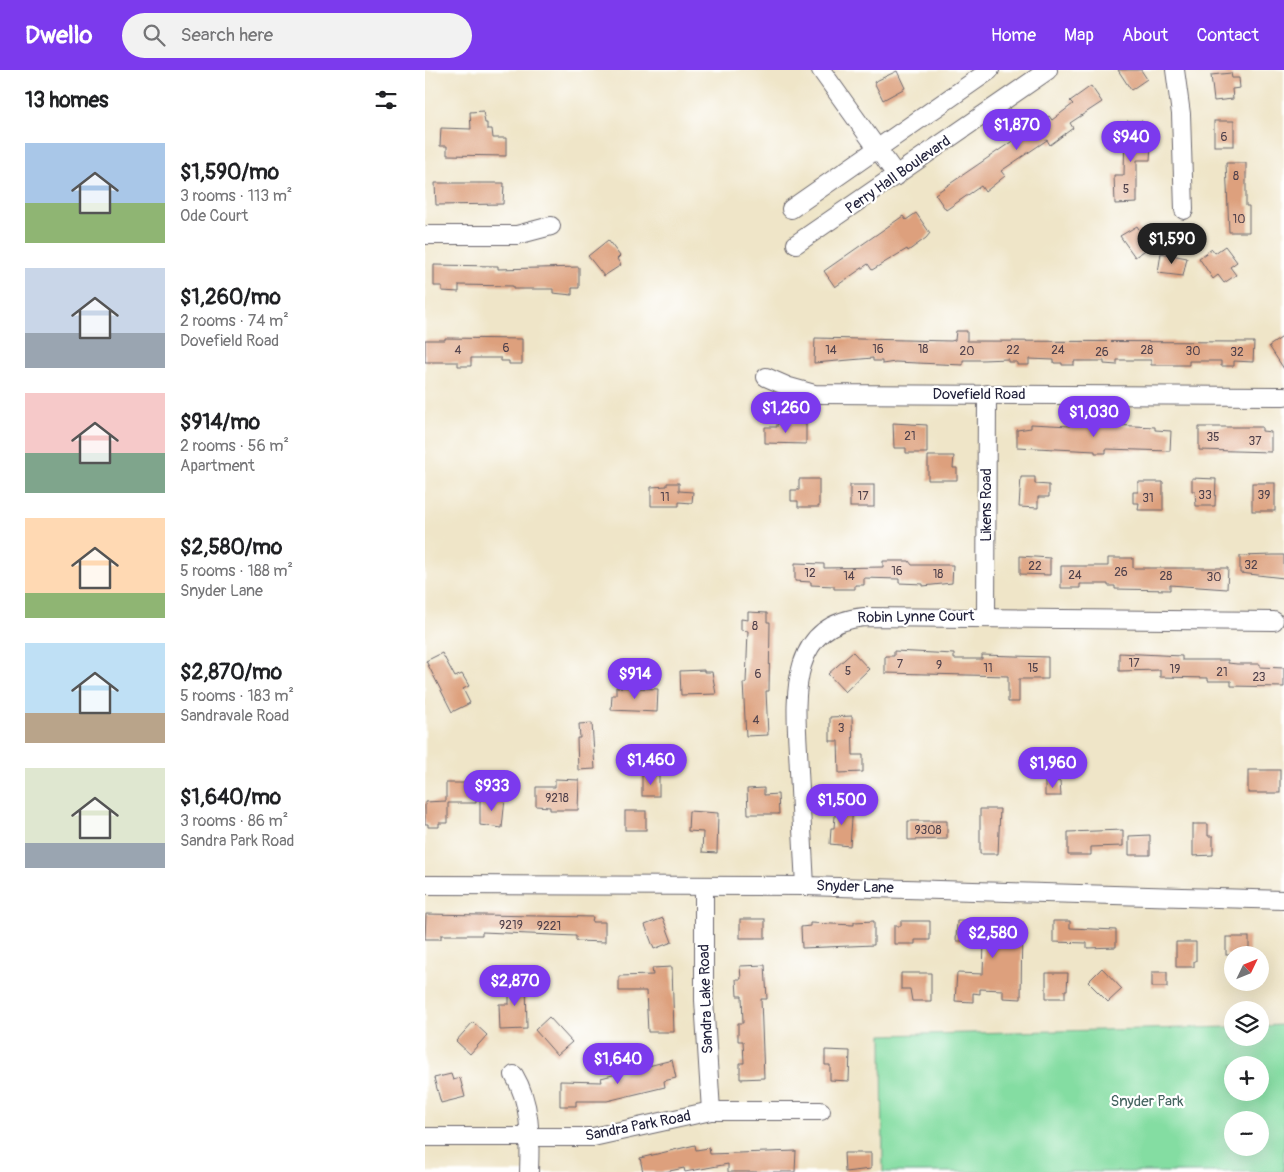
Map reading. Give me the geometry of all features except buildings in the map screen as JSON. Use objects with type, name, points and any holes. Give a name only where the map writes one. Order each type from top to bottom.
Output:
[{"type":"street","points":[[821,70],[897,176]]},
{"type":"street","points":[[791,209],[990,70]]},
{"type":"street","name":"Perry Hall Boulevard","points":[[796,244],[1048,70]]},
{"type":"street","points":[[1175,70],[1181,114],[1184,210]]},
{"type":"street","points":[[425,235],[517,236],[551,226]]},
{"type":"street","name":"Dovefield Road","points":[[766,377],[789,387],[814,394],[1284,396]]},
{"type":"street","name":"Likens Road","points":[[986,616],[987,394]]},
{"type":"street","name":"Robin Lynne Court","points":[[805,886],[796,694],[798,675],[807,652],[830,625],[850,618],[986,616],[1274,621]]},
{"type":"street","name":"Snyder Lane","points":[[425,885],[805,886],[1284,900]]},
{"type":"street","name":"Sandra Lake Road","points":[[704,887],[704,1000],[711,1111]]},
{"type":"street","points":[[514,1075],[527,1106],[530,1139],[529,1172]]},
{"type":"street","name":"Sandra Park Road","points":[[425,1137],[530,1139],[593,1137],[711,1111],[821,1112]]},
{"type":"green space","name":"Snyder Park","points":[[1284,990],[1284,1172],[883,1172],[882,1035],[1224,1027],[1224,1046],[1269,1046],[1269,1026],[1283,1025]]}]
